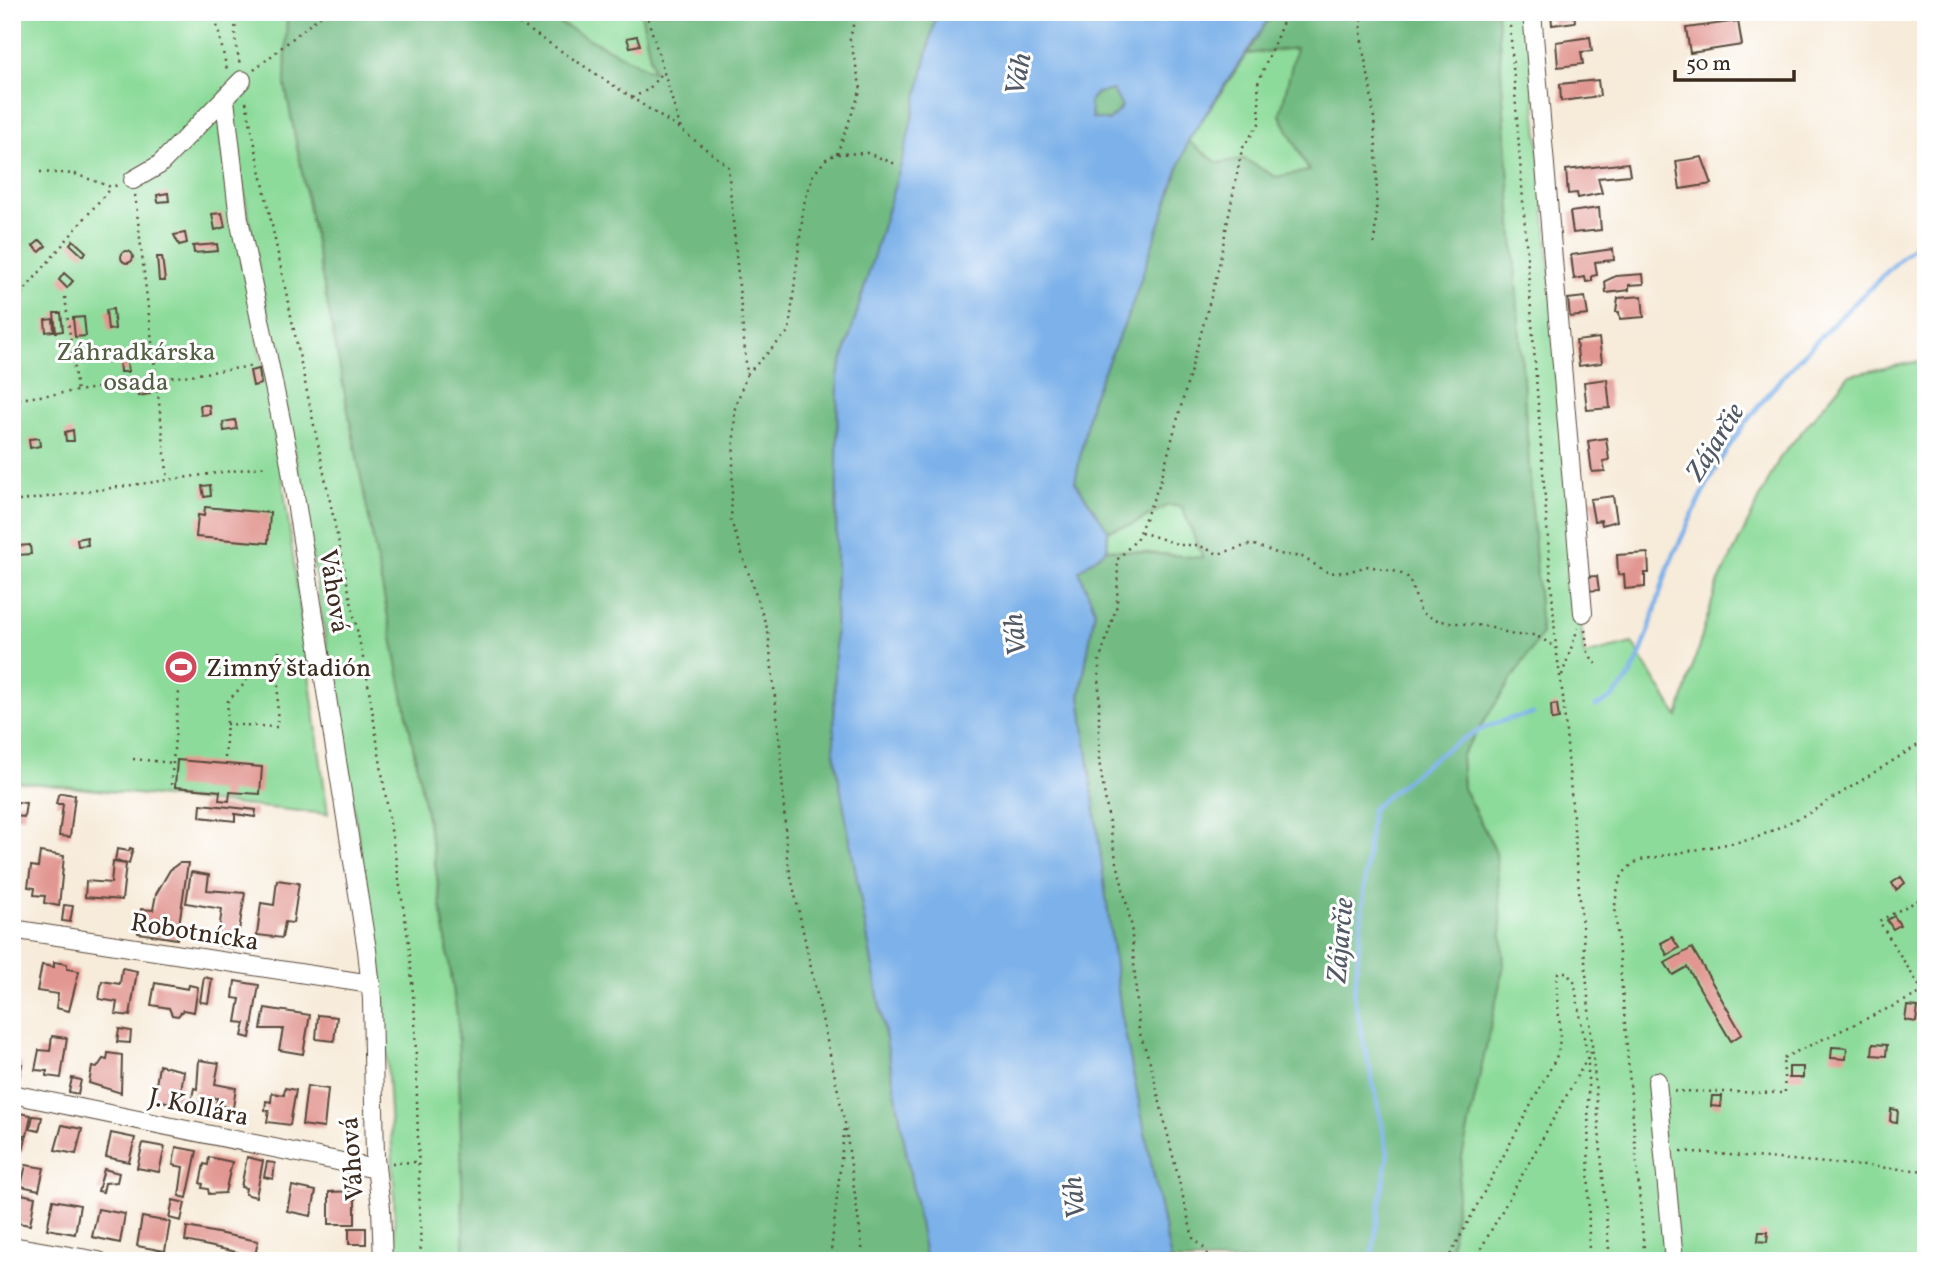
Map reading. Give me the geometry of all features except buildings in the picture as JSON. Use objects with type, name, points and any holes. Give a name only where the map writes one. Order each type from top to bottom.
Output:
[{"type":"street","points":[[1532,12],[1583,613]]},
{"type":"street","points":[[133,180],[159,165],[197,123],[233,90]]},
{"type":"street","name":"Váhová","points":[[233,90],[239,219],[289,458],[371,984],[375,1166],[381,1208],[383,1261]]},
{"type":"street","name":"Robotnícka","points":[[12,929],[371,984]]},
{"type":"street","points":[[1659,1086],[1674,1261]]},
{"type":"street","name":"J. Kollára","points":[[12,1094],[375,1166]]},
{"type":"street","points":[[12,1246],[99,1261]]},
{"type":"path","points":[[214,12],[233,90],[325,12]]},
{"type":"path","points":[[502,12],[681,130],[728,166],[747,374]]},
{"type":"path","points":[[646,12],[681,130]]},
{"type":"path","points":[[837,154],[861,89],[850,39],[856,12]]},
{"type":"path","points":[[1209,1261],[1206,1250],[1194,1238],[1150,1062],[1139,1031],[1131,923],[1113,845],[1099,761],[1100,662],[1117,605],[1118,559],[1136,540],[1160,483],[1217,275],[1242,149],[1260,122],[1258,83],[1287,12]]},
{"type":"path","points":[[1363,12],[1360,27],[1373,120],[1377,209],[1374,246]]},
{"type":"path","points":[[1509,12],[1556,647],[1561,678],[1610,1261]]},
{"type":"path","points":[[632,98],[649,89],[663,71]]},
{"type":"path","points":[[248,122],[367,677],[409,944],[421,1261]]},
{"type":"path","points":[[864,1261],[845,1123],[787,858],[780,745],[768,631],[731,521],[734,408],[747,374],[789,331],[804,204],[813,175],[827,158],[837,154],[867,153],[896,164]]},
{"type":"path","points":[[40,172],[75,174],[111,187]]},
{"type":"path","points":[[12,305],[111,187],[133,180],[168,480]]},
{"type":"path","points":[[65,297],[77,391]]},
{"type":"path","points":[[12,400],[254,366]]},
{"type":"path","points":[[12,502],[267,466]]},
{"type":"path","points":[[1139,532],[1180,545],[1198,545],[1218,554],[1252,544],[1279,554],[1302,557],[1329,573],[1347,572],[1368,566],[1398,572],[1409,578],[1421,613],[1440,621],[1492,626],[1513,635],[1535,635],[1556,647]]},
{"type":"path","points":[[1561,678],[1583,613]]},
{"type":"path","points":[[1583,613],[1588,653],[1596,664]]},
{"type":"path","points":[[226,724],[277,727],[279,651]]},
{"type":"path","points":[[225,758],[228,701],[246,682],[251,663]]},
{"type":"path","points":[[171,785],[179,691]]},
{"type":"path","points":[[1645,1261],[1615,906],[1618,879],[1627,867],[1640,860],[1754,839],[1811,813],[1926,740]]},
{"type":"path","points":[[133,758],[174,763]]},
{"type":"path","points":[[1926,896],[1879,921],[1926,996]]},
{"type":"path","points":[[1447,1261],[1556,1058],[1562,1041],[1556,986],[1558,973],[1566,972],[1574,982],[1588,1059],[1589,1261]]},
{"type":"path","points":[[1659,1086],[1785,1093],[1783,1058],[1923,992]]},
{"type":"path","points":[[1474,1261],[1593,1049]]},
{"type":"path","points":[[830,1261],[845,1123]]},
{"type":"path","points":[[1664,1150],[1926,1171]]},
{"type":"path","points":[[375,1166],[418,1162]]},
{"type":"green space","name":"Záhradkárska osada","points":[[12,12],[287,12],[285,85],[433,849],[458,1023],[464,1261],[395,1261],[394,1184],[383,986],[297,466],[240,172],[220,134],[281,468],[328,814],[12,781]]},
{"type":"green space","points":[[287,12],[538,12],[653,72],[641,12],[937,12],[904,154],[838,376],[834,752],[926,1261],[464,1261],[458,1023],[433,849],[285,85]]},
{"type":"green space","points":[[538,12],[641,12],[653,73]]},
{"type":"green space","points":[[1273,12],[1497,12],[1541,635],[1461,756],[1463,788],[1496,852],[1504,965],[1462,1157],[1449,1261],[1171,1261],[1121,1013],[1080,696],[1095,610],[1078,570],[1107,549],[1203,558],[1182,507],[1168,505],[1133,524],[1108,530],[1075,482],[1091,401],[1130,311],[1188,141],[1218,163],[1244,159],[1276,177],[1309,171],[1280,115],[1296,48],[1247,54]]},
{"type":"green space","points":[[1497,12],[1527,12],[1584,655],[1632,643],[1678,717],[1716,588],[1779,459],[1849,375],[1926,360],[1926,1261],[1449,1261],[1496,852],[1463,788],[1461,756],[1541,634]]},
{"type":"green space","points":[[1297,48],[1280,115],[1309,171],[1276,177],[1244,159],[1218,163],[1188,141],[1247,54]]},
{"type":"green space","points":[[1113,90],[1122,107],[1109,121],[1092,118],[1089,102],[1097,93]]},
{"type":"green space","points":[[1168,505],[1182,507],[1203,558],[1107,549],[1108,530],[1133,524]]},
{"type":"water","name":"Váh","points":[[937,12],[1273,12],[1188,141],[1130,311],[1091,401],[1075,482],[1108,530],[1107,549],[1079,571],[1095,610],[1080,696],[1121,1013],[1171,1261],[926,1261],[834,752],[838,376],[904,154]],"holes":[[[1113,90],[1122,107],[1109,121],[1092,118],[1089,102],[1097,93]]]},
{"type":"waterway","name":"Zájarčie","points":[[1596,706],[1613,697],[1637,663],[1673,556],[1709,480],[1744,425],[1767,395],[1818,339],[1926,234]]},
{"type":"waterway","name":"Zájarčie","points":[[1371,1261],[1388,1153],[1354,997],[1372,809],[1427,763],[1466,737],[1509,719],[1533,714]]},
{"type":"place","name":"Zimný štadión","points":[[181,667]]}]
